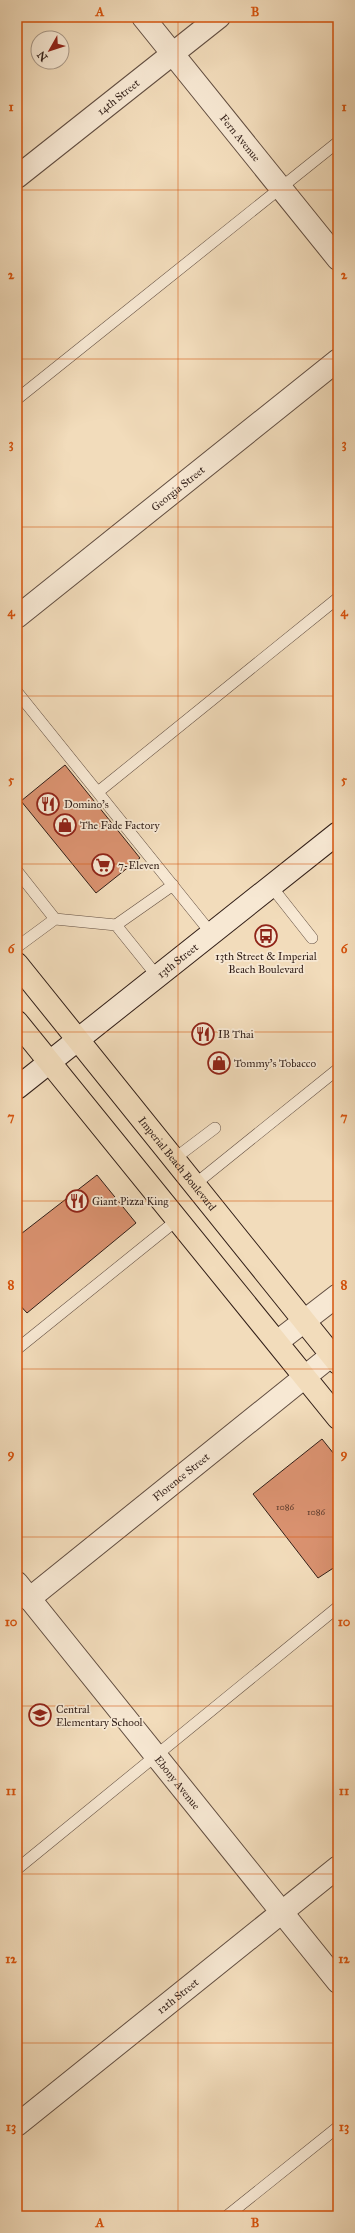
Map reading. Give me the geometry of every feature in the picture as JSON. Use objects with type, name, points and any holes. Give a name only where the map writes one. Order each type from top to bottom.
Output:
[{"type":"main road","name":"Imperial Beach Boulevard","points":[[17,964],[335,1359]]},
{"type":"main road","points":[[17,1022],[338,1418]]},
{"type":"street","name":"Fern Avenue","points":[[143,17],[338,259]]},
{"type":"street","name":"14th Street","points":[[17,177],[219,17]]},
{"type":"street","name":"Georgia Street","points":[[17,616],[338,360]]},
{"type":"street","name":"13th Street","points":[[17,1088],[338,833]]},
{"type":"street","points":[[277,1342],[305,1322],[338,1295]]},
{"type":"street","name":"Florence Street","points":[[23,1591],[305,1377],[335,1359]]},
{"type":"street","name":"Ebony Avenue","points":[[23,1591],[338,1982]]},
{"type":"street","name":"12th Street","points":[[17,2125],[338,1866]]},
{"type":"lane","points":[[17,399],[338,142]]},
{"type":"lane","points":[[98,792],[338,598]]},
{"type":"lane","points":[[17,692],[211,933]]},
{"type":"lane","points":[[17,871],[55,919]]},
{"type":"lane","points":[[17,947],[55,919],[116,925],[173,885]]},
{"type":"lane","points":[[271,886],[312,938]]},
{"type":"lane","points":[[116,925],[157,976]]},
{"type":"lane","points":[[194,1185],[338,1069]]},
{"type":"lane","points":[[174,1159],[215,1128]]},
{"type":"lane","points":[[17,1349],[177,1220]]},
{"type":"lane","points":[[17,1869],[338,1607]]},
{"type":"lane","points":[[227,2216],[338,2127]]},
{"type":"building","points":[[65,765],[140,858],[96,893],[21,801]]},
{"type":"building","points":[[97,1175],[136,1223],[27,1313],[17,1302],[17,1237]]},
{"type":"building","points":[[322,1439],[338,1459],[338,1565],[318,1578],[253,1494]]},
{"type":"place","name":"Domino's","points":[[48,804]]},
{"type":"place","name":"The Fade Factory","points":[[65,825]]},
{"type":"place","name":"7-Eleven","points":[[103,865]]},
{"type":"place","name":"13th Street & Imperial Beach Boulevard","points":[[266,936]]},
{"type":"place","name":"IB Thai","points":[[203,1034]]},
{"type":"place","name":"Tommy's Tobacco","points":[[219,1063]]},
{"type":"place","name":"Giant Pizza King","points":[[77,1201]]},
{"type":"place","name":"Central Elementary School","points":[[40,1715]]}]
